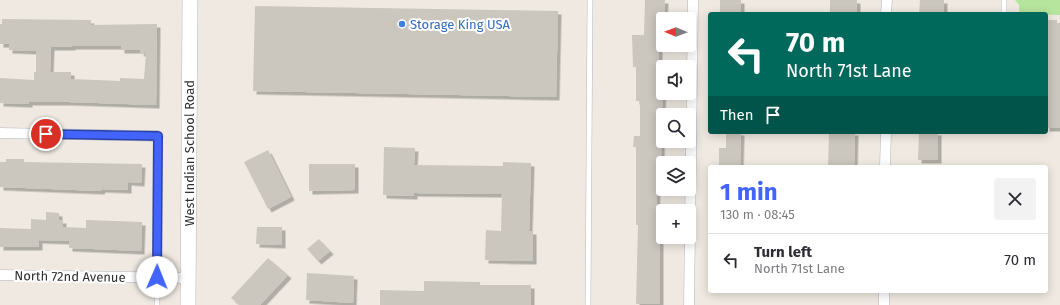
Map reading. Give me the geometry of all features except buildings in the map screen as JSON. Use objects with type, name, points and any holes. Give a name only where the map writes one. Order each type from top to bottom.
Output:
[{"type":"main road","name":"West Indian School Road","points":[[188,305],[190,0]]},
{"type":"street","points":[[689,305],[692,0]]},
{"type":"street","points":[[886,12],[887,0]]},
{"type":"street","points":[[0,133],[158,136]]},
{"type":"street","points":[[885,165],[886,134]]},
{"type":"street","name":"North 72nd Avenue","points":[[0,275],[188,278]]},
{"type":"street","points":[[884,293],[884,305]]},
{"type":"lane","points":[[588,305],[590,0]]},
{"type":"lane","points":[[1004,0],[1004,12]]},
{"type":"lane","points":[[156,305],[158,136]]},
{"type":"green space","points":[[1015,0],[1060,0],[1060,15],[1048,15],[1048,12],[1019,12],[1019,5]]},
{"type":"place","name":"Storage King USA","points":[[402,24]]},
{"type":"route","points":[[46,134],[158,136],[157,277]]}]
